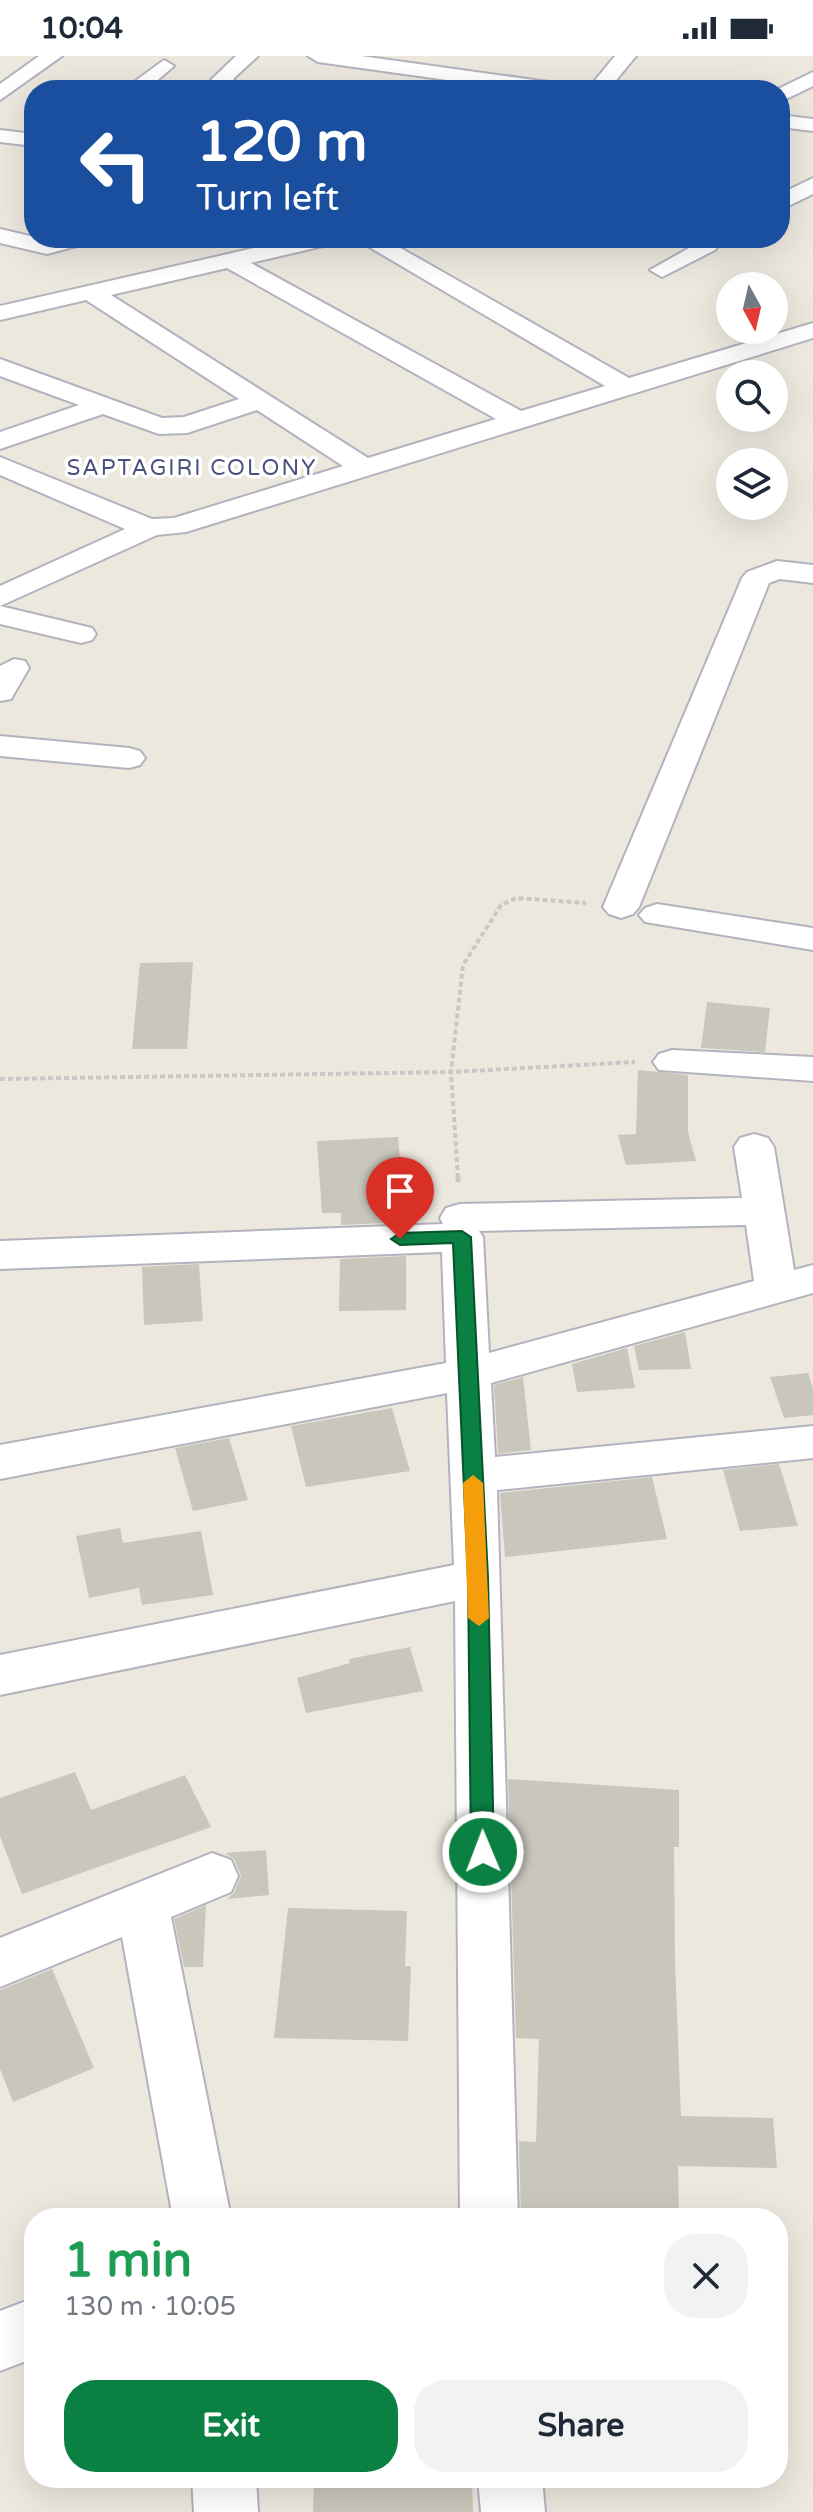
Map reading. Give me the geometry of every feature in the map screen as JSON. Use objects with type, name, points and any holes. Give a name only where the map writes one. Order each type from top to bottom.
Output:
[{"type":"street","points":[[0,94],[52,56]]},
{"type":"street","points":[[221,80],[248,56]]},
{"type":"street","points":[[318,56],[491,80]]},
{"type":"street","points":[[606,80],[626,56]]},
{"type":"street","points":[[146,80],[164,66]]},
{"type":"street","points":[[790,91],[813,78]]},
{"type":"street","points":[[790,122],[813,125]]},
{"type":"street","points":[[0,136],[24,139]]},
{"type":"street","points":[[790,198],[813,185]]},
{"type":"street","points":[[0,236],[24,242]]},
{"type":"street","points":[[0,313],[274,248]]},
{"type":"street","points":[[383,248],[624,386]]},
{"type":"street","points":[[662,270],[701,248]]},
{"type":"street","points":[[229,260],[519,421]]},
{"type":"street","points":[[91,293],[365,468]]},
{"type":"street","points":[[0,465],[132,522],[152,527],[176,526],[813,330]]},
{"type":"street","points":[[0,367],[145,423],[171,427],[187,425],[259,401]]},
{"type":"street","points":[[0,441],[101,406]]},
{"type":"street","points":[[0,597],[152,527]]},
{"type":"street","points":[[621,907],[757,578],[777,570],[813,574]]},
{"type":"street","points":[[0,615],[81,634]]},
{"type":"street","points":[[0,746],[129,758]]},
{"type":"street","points":[[657,915],[813,939]]},
{"type":"street","points":[[672,1062],[813,1069]]},
{"type":"street","points":[[0,1462],[468,1374],[794,1284],[764,1211],[754,1147]]},
{"type":"street","points":[[460,1218],[764,1211]]},
{"type":"street","points":[[0,1255],[462,1237],[478,1578],[489,2208]]},
{"type":"street","points":[[473,1476],[813,1442]]},
{"type":"street","points":[[0,1675],[478,1578]]},
{"type":"street","points":[[0,1963],[143,1908],[212,1876]]},
{"type":"street","points":[[143,1908],[200,2208]]},
{"type":"street","points":[[0,2341],[24,2332]]},
{"type":"street","points":[[225,2488],[226,2512]]},
{"type":"street","points":[[511,2488],[513,2512]]},
{"type":"path","points":[[460,1218],[451,1072],[463,965],[501,905],[516,898],[621,907]]},
{"type":"path","points":[[0,1079],[451,1072],[672,1062]]},
{"type":"building","points":[[193,962],[187,1049],[132,1049],[140,963]]},
{"type":"building","points":[[707,1002],[770,1008],[765,1052],[701,1048]]},
{"type":"building","points":[[638,1070],[688,1075],[688,1132],[696,1161],[626,1165],[618,1135],[636,1134]]},
{"type":"building","points":[[398,1137],[405,1222],[341,1225],[341,1213],[322,1213],[317,1141]]},
{"type":"building","points":[[406,1256],[406,1310],[339,1311],[340,1259]]},
{"type":"building","points":[[199,1264],[203,1321],[144,1325],[142,1267]]},
{"type":"building","points":[[685,1332],[691,1369],[639,1370],[634,1346]]},
{"type":"building","points":[[627,1348],[635,1388],[577,1392],[572,1364]]},
{"type":"building","points":[[808,1373],[813,1388],[813,1415],[784,1418],[770,1377]]},
{"type":"building","points":[[523,1377],[531,1450],[498,1454],[494,1385]]},
{"type":"building","points":[[392,1408],[410,1471],[306,1487],[291,1426]]},
{"type":"building","points":[[229,1438],[248,1500],[193,1511],[175,1448]]},
{"type":"building","points":[[779,1464],[798,1526],[740,1531],[723,1470]]},
{"type":"building","points":[[652,1477],[667,1539],[505,1557],[500,1493]]},
{"type":"building","points":[[120,1528],[123,1543],[201,1531],[213,1595],[142,1605],[139,1588],[89,1598],[76,1536]]},
{"type":"building","points":[[410,1647],[423,1691],[306,1713],[297,1678],[350,1663],[349,1659]]},
{"type":"building","points":[[75,1772],[91,1810],[185,1775],[211,1827],[22,1894],[0,1836],[0,1798]]},
{"type":"building","points":[[508,1779],[679,1790],[679,1847],[674,1847],[681,2116],[773,2118],[777,2168],[678,2166],[679,2208],[521,2208],[519,2141],[536,2142],[539,2039],[516,2038]]},
{"type":"building","points":[[266,1850],[269,1895],[227,1899],[234,1893],[241,1875],[234,1859],[225,1853]]},
{"type":"building","points":[[206,1905],[203,1967],[184,1967],[174,1919]]},
{"type":"building","points":[[288,1908],[407,1911],[405,1966],[411,1966],[408,2041],[274,2038]]},
{"type":"building","points":[[52,1969],[94,2068],[13,2102],[0,2069],[0,1990]]},
{"type":"building","points":[[314,2488],[472,2488],[473,2512],[313,2512]]},
{"type":"slow traffic","points":[[473,1483],[479,1618]]},
{"type":"district","name":"SAPTAGIRI COLONY","points":[[192,467]]},
{"type":"route","points":[[400,1239],[462,1237],[478,1578],[483,1852]]}]
